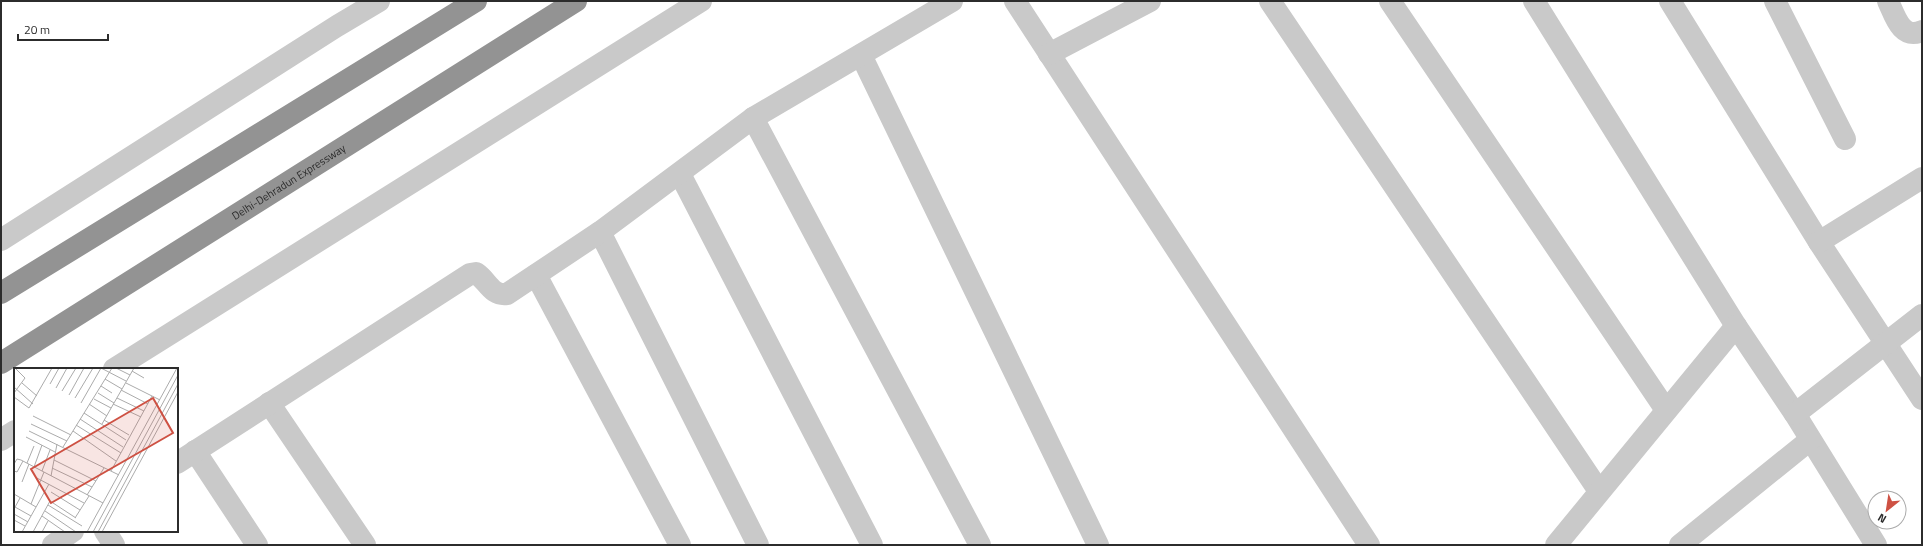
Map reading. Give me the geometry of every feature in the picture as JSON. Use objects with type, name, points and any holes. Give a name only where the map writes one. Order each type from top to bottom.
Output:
[{"type":"highway","points":[[1,293],[476,1]]},
{"type":"highway","name":"Delhi-Dehradun Expressway","points":[[1,363],[576,1]]},
{"type":"street","points":[[1,240],[337,26],[379,1]]},
{"type":"street","points":[[116,368],[701,1]]},
{"type":"street","points":[[178,462],[470,274],[476,273],[481,276],[492,291],[500,295],[507,294],[600,232],[680,174],[753,118],[952,1]]},
{"type":"street","points":[[1015,1],[1369,545]]},
{"type":"street","points":[[1049,54],[1150,1]]},
{"type":"street","points":[[1270,1],[1599,491]]},
{"type":"street","points":[[1390,1],[1666,410]]},
{"type":"street","points":[[1534,1],[1736,326],[1795,414],[1876,545]]},
{"type":"street","points":[[1670,1],[1819,242],[1922,399]]},
{"type":"street","points":[[1775,1],[1845,139]]},
{"type":"street","points":[[1888,1],[1899,26],[1906,32],[1915,34],[1922,31]]},
{"type":"street","points":[[861,55],[1098,545]]},
{"type":"street","points":[[753,118],[980,545]]},
{"type":"street","points":[[680,174],[872,545]]},
{"type":"street","points":[[1819,242],[1922,178]]},
{"type":"street","points":[[600,232],[758,545]]},
{"type":"street","points":[[536,275],[680,545]]},
{"type":"street","points":[[1795,414],[1922,315]]},
{"type":"street","points":[[1556,545],[1736,326]]},
{"type":"street","points":[[269,403],[365,545]]},
{"type":"street","points":[[1,440],[14,432]]},
{"type":"street","points":[[1680,545],[1810,440]]},
{"type":"street","points":[[195,451],[257,545]]},
{"type":"street","points":[[53,545],[72,532]]},
{"type":"street","points":[[105,532],[114,545]]}]
